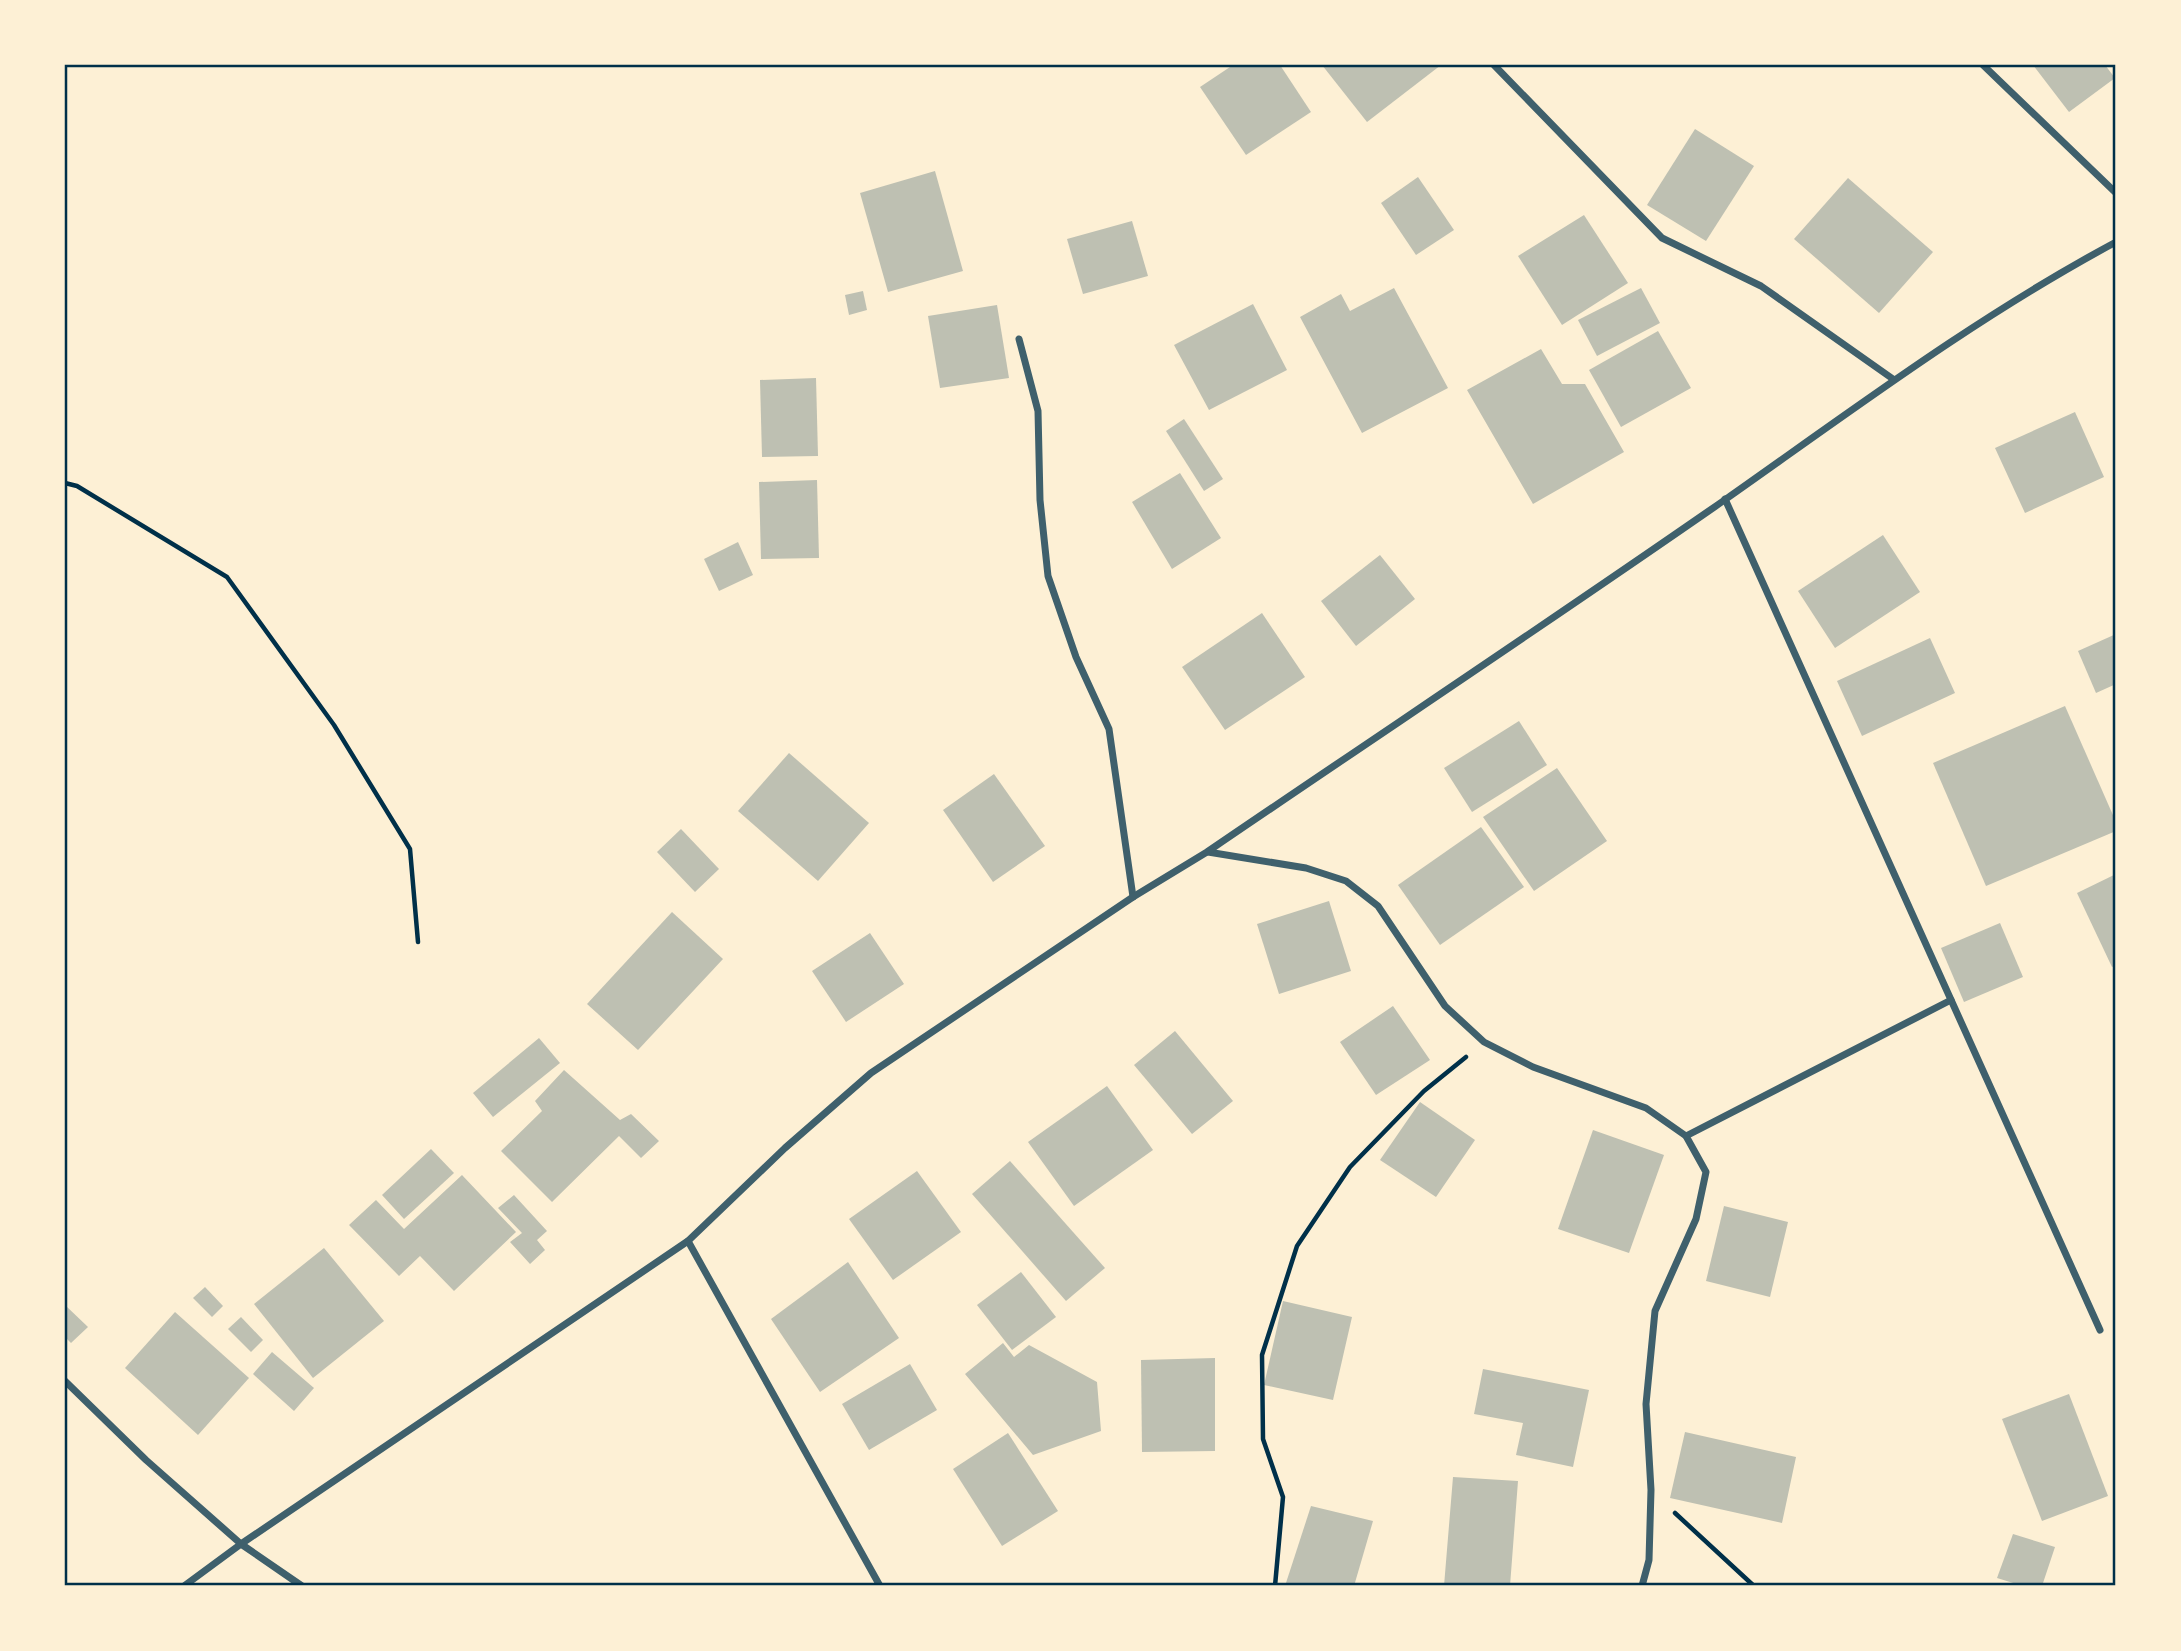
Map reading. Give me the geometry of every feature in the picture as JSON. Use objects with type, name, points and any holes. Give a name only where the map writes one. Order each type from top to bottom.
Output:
[{"type":"street","points":[[1494,65],[1662,239],[1761,286],[1893,379]]},
{"type":"street","points":[[1983,65],[2116,193]]},
{"type":"street","points":[[184,1586],[241,1544],[688,1241],[785,1148],[871,1073],[1133,897],[1207,852],[1725,499],[1893,379],[2063,270],[2116,242]]},
{"type":"street","points":[[1019,339],[1038,411],[1040,500],[1048,576],[1076,657],[1109,729],[1133,897]]},
{"type":"street","points":[[1725,499],[2100,1330]]},
{"type":"street","points":[[1207,852],[1306,868],[1346,881],[1378,906],[1445,1006],[1484,1042],[1532,1067],[1646,1108],[1685,1136],[1706,1172],[1696,1219],[1655,1311],[1646,1404],[1651,1490],[1649,1560],[1642,1586]]},
{"type":"street","points":[[1685,1136],[1951,1000]]},
{"type":"street","points":[[688,1241],[880,1586]]},
{"type":"street","points":[[65,1381],[146,1460],[241,1544],[302,1586]]},
{"type":"path","points":[[65,483],[77,486],[227,577],[334,724],[410,849],[418,942]]},
{"type":"path","points":[[1275,1586],[1283,1497],[1264,1439],[1262,1354],[1297,1246],[1350,1167],[1424,1091],[1484,1042]]},
{"type":"path","points":[[1651,1490],[1754,1586]]},
{"type":"building","points":[[1233,65],[1280,65],[1311,112],[1246,155],[1200,87]]},
{"type":"building","points":[[1322,65],[1441,65],[1367,122]]},
{"type":"building","points":[[2033,65],[2105,65],[2115,78],[2069,112]]},
{"type":"building","points":[[1695,129],[1754,166],[1706,241],[1647,205]]},
{"type":"building","points":[[935,171],[963,271],[888,292],[860,193]]},
{"type":"building","points":[[1418,177],[1454,230],[1416,255],[1381,203]]},
{"type":"building","points":[[1848,178],[1933,252],[1879,313],[1794,239]]},
{"type":"building","points":[[1584,215],[1628,283],[1562,325],[1518,256]]},
{"type":"building","points":[[1132,221],[1148,276],[1083,294],[1067,239]]},
{"type":"building","points":[[1394,288],[1448,388],[1362,433],[1300,317],[1341,294],[1350,311]]},
{"type":"building","points":[[1641,288],[1660,323],[1597,356],[1578,320]]},
{"type":"building","points":[[863,291],[867,310],[849,315],[845,295]]},
{"type":"building","points":[[1253,304],[1287,370],[1209,410],[1174,345]]},
{"type":"building","points":[[997,305],[1009,378],[940,388],[928,316]]},
{"type":"building","points":[[1658,331],[1691,388],[1621,427],[1589,370]]},
{"type":"building","points":[[1541,349],[1562,384],[1585,384],[1624,452],[1533,504],[1467,390]]},
{"type":"building","points":[[816,378],[818,456],[762,457],[760,380]]},
{"type":"building","points":[[2075,412],[2104,477],[2025,513],[1995,448]]},
{"type":"building","points":[[1184,419],[1223,479],[1204,491],[1166,431]]},
{"type":"building","points":[[1180,473],[1221,538],[1172,569],[1132,502]]},
{"type":"building","points":[[817,480],[819,558],[761,559],[759,482]]},
{"type":"building","points":[[1883,535],[1920,592],[1835,648],[1798,591]]},
{"type":"building","points":[[738,542],[753,575],[719,591],[704,559]]},
{"type":"building","points":[[1380,555],[1415,599],[1356,646],[1321,601]]},
{"type":"building","points":[[1262,613],[1305,677],[1225,730],[1182,667]]},
{"type":"building","points":[[2116,634],[2116,684],[2096,693],[2078,651]]},
{"type":"building","points":[[1930,638],[1955,693],[1862,736],[1837,681]]},
{"type":"building","points":[[2065,706],[2116,822],[2116,831],[1986,886],[1933,763]]},
{"type":"building","points":[[1519,721],[1547,765],[1472,812],[1444,768]]},
{"type":"building","points":[[789,753],[869,823],[818,881],[738,811]]},
{"type":"building","points":[[1557,768],[1607,841],[1534,891],[1483,817]]},
{"type":"building","points":[[994,774],[1045,846],[993,882],[943,810]]},
{"type":"building","points":[[1481,827],[1524,887],[1440,945],[1398,885]]},
{"type":"building","points":[[681,829],[719,869],[695,892],[657,852]]},
{"type":"building","points":[[2116,874],[2116,965],[2112,967],[2077,893]]},
{"type":"building","points":[[1329,901],[1351,971],[1279,994],[1257,924]]},
{"type":"building","points":[[672,912],[723,959],[638,1050],[587,1004]]},
{"type":"building","points":[[2000,923],[2023,977],[1964,1002],[1941,948]]},
{"type":"building","points":[[870,933],[904,984],[846,1022],[812,971]]},
{"type":"building","points":[[1393,1006],[1430,1060],[1376,1095],[1340,1042]]},
{"type":"building","points":[[1175,1031],[1233,1101],[1192,1134],[1134,1065]]},
{"type":"building","points":[[539,1038],[560,1063],[493,1117],[473,1093]]},
{"type":"building","points":[[564,1070],[620,1120],[631,1114],[659,1141],[641,1158],[619,1136],[552,1202],[501,1151],[542,1111],[535,1101]]},
{"type":"building","points":[[1107,1086],[1153,1150],[1074,1206],[1028,1142]]},
{"type":"building","points":[[1420,1102],[1475,1140],[1436,1197],[1380,1160]]},
{"type":"building","points":[[1593,1130],[1664,1155],[1629,1253],[1558,1229]]},
{"type":"building","points":[[431,1149],[454,1173],[404,1219],[382,1195]]},
{"type":"building","points":[[1010,1161],[1105,1268],[1066,1301],[972,1194]]},
{"type":"building","points":[[917,1171],[961,1232],[893,1280],[849,1219]]},
{"type":"building","points":[[462,1175],[516,1232],[454,1291],[420,1256],[399,1276],[349,1225],[376,1200],[404,1229]]},
{"type":"building","points":[[514,1195],[547,1231],[537,1240],[545,1250],[530,1264],[510,1242],[522,1233],[498,1208]]},
{"type":"building","points":[[1724,1206],[1788,1222],[1770,1297],[1706,1281]]},
{"type":"building","points":[[324,1248],[384,1321],[313,1378],[254,1304]]},
{"type":"building","points":[[848,1262],[899,1338],[820,1392],[771,1319]]},
{"type":"building","points":[[1021,1272],[1056,1317],[1012,1350],[977,1305]]},
{"type":"building","points":[[205,1287],[223,1306],[212,1317],[193,1298]]},
{"type":"building","points":[[1283,1301],[1352,1317],[1333,1400],[1264,1385]]},
{"type":"building","points":[[65,1305],[88,1327],[71,1343],[65,1337]]},
{"type":"building","points":[[175,1312],[249,1378],[198,1435],[125,1368]]},
{"type":"building","points":[[241,1317],[263,1340],[251,1352],[228,1329]]},
{"type":"building","points":[[1003,1343],[1014,1357],[1029,1345],[1097,1382],[1101,1431],[1033,1455],[965,1374]]},
{"type":"building","points":[[272,1352],[314,1388],[294,1411],[253,1374]]},
{"type":"building","points":[[1215,1358],[1215,1451],[1142,1452],[1141,1360]]},
{"type":"building","points":[[910,1364],[937,1410],[869,1450],[842,1404]]},
{"type":"building","points":[[1483,1369],[1589,1390],[1573,1467],[1516,1455],[1523,1423],[1474,1414]]},
{"type":"building","points":[[2069,1394],[2108,1496],[2042,1521],[2002,1419]]},
{"type":"building","points":[[1685,1432],[1796,1457],[1782,1523],[1670,1498]]},
{"type":"building","points":[[1008,1433],[1058,1511],[1002,1546],[953,1469]]},
{"type":"building","points":[[1453,1477],[1518,1481],[1510,1586],[1444,1586]]},
{"type":"building","points":[[1311,1506],[1373,1521],[1354,1586],[1285,1586]]},
{"type":"building","points":[[2013,1534],[2055,1547],[2042,1586],[2023,1586],[1997,1578]]}]
